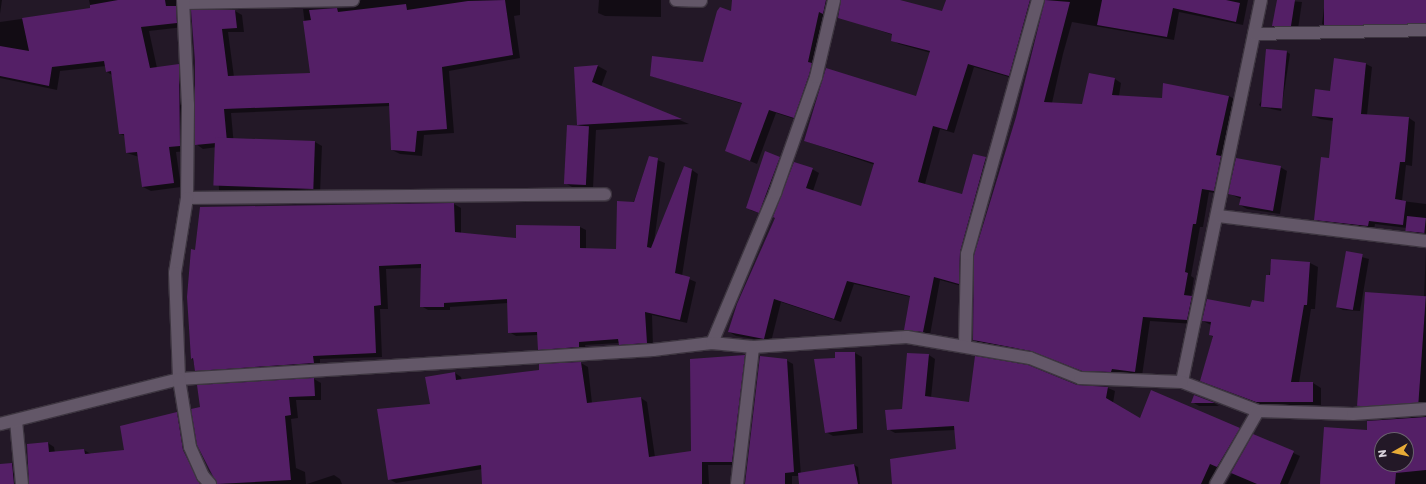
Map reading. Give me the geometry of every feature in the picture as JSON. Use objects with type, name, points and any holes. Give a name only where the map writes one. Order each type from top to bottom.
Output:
[{"type":"street","points":[[210,484],[203,476],[190,447],[179,379],[175,273],[187,198],[188,104],[183,2],[353,0]]},
{"type":"street","points":[[676,0],[701,1]]},
{"type":"street","points":[[712,343],[775,193],[816,77],[834,0]]},
{"type":"street","points":[[965,345],[967,254],[1038,0]]},
{"type":"street","points":[[1182,382],[1218,216],[1261,0]]},
{"type":"street","points":[[1254,34],[1426,30]]},
{"type":"street","points":[[187,198],[605,194]]},
{"type":"street","points":[[1218,216],[1426,241]]},
{"type":"street","points":[[0,424],[16,422],[179,379],[653,350],[712,343],[752,347],[907,337],[965,345],[1030,358],[1080,378],[1182,382],[1258,411],[1353,414],[1426,409]]},
{"type":"street","points":[[738,484],[752,347]]},
{"type":"street","points":[[1216,484],[1258,411]]},
{"type":"street","points":[[16,422],[22,484]]},
{"type":"building","points":[[118,0],[165,0],[166,6],[176,6],[177,23],[141,27],[150,68],[179,64],[180,146],[169,147],[174,183],[142,187],[137,152],[126,153],[124,134],[119,134],[111,71],[106,72],[104,61],[52,67],[49,86],[0,76],[0,46],[29,51],[22,18],[90,8],[90,5]]},
{"type":"building","points":[[505,0],[513,55],[442,67],[447,129],[417,131],[415,152],[391,150],[389,103],[224,109],[227,142],[195,145],[195,61],[191,10],[235,10],[237,28],[222,29],[228,76],[310,73],[303,21],[311,20],[309,10],[337,8],[338,12],[406,4],[407,10],[468,1]]},
{"type":"building","points":[[732,0],[826,0],[823,14],[819,12],[808,62],[812,63],[794,118],[769,110],[750,161],[725,151],[742,103],[650,76],[652,56],[703,62],[717,11],[720,7],[731,11]]},
{"type":"building","points":[[841,0],[900,0],[942,11],[946,0],[1030,0],[1009,76],[968,64],[947,130],[933,126],[918,182],[962,194],[973,154],[986,157],[960,252],[959,284],[934,277],[923,332],[904,330],[910,296],[847,281],[834,319],[774,299],[764,339],[728,332],[737,304],[775,218],[773,217],[794,162],[813,168],[806,188],[861,206],[874,163],[804,141],[826,68],[916,96],[930,51],[891,41],[892,34],[838,18]]},
{"type":"building","points":[[1045,0],[1070,2],[1044,102],[1082,104],[1089,73],[1115,78],[1112,95],[1162,98],[1163,83],[1229,96],[1216,155],[1221,156],[1214,191],[1202,189],[1196,224],[1193,224],[1185,272],[1188,273],[1184,295],[1192,296],[1187,320],[1143,317],[1135,372],[1112,369],[1111,372],[1082,371],[1031,351],[973,340],[974,255],[1016,117]]},
{"type":"building","points":[[1102,0],[1226,0],[1240,3],[1236,22],[1173,8],[1167,37],[1097,25]]},
{"type":"building","points":[[1277,0],[1295,0],[1291,26],[1272,26]]},
{"type":"building","points":[[1324,0],[1426,0],[1426,25],[1324,25]]},
{"type":"building","points":[[1266,49],[1287,51],[1282,109],[1261,107]]},
{"type":"building","points":[[1334,58],[1366,63],[1361,114],[1409,117],[1405,162],[1400,162],[1395,199],[1406,201],[1403,225],[1369,221],[1368,226],[1314,220],[1321,157],[1329,158],[1333,118],[1312,116],[1315,89],[1330,91]]},
{"type":"building","points":[[598,65],[592,82],[682,119],[577,125],[574,67]]},
{"type":"building","points":[[567,125],[589,126],[586,185],[564,184]]},
{"type":"building","points":[[215,138],[315,141],[313,189],[213,185]]},
{"type":"building","points":[[765,151],[780,157],[759,213],[746,208]]},
{"type":"building","points":[[649,156],[658,158],[647,247],[651,248],[684,166],[692,169],[675,273],[690,277],[680,320],[645,312],[647,343],[619,345],[618,339],[579,342],[579,347],[538,350],[537,332],[508,333],[507,299],[444,303],[444,307],[420,307],[421,264],[379,266],[381,305],[374,306],[376,353],[313,356],[314,363],[195,371],[193,358],[191,359],[187,297],[191,249],[195,250],[200,207],[454,203],[455,232],[516,238],[516,225],[580,226],[580,248],[616,249],[617,201],[634,202]]},
{"type":"building","points":[[1236,158],[1281,166],[1273,211],[1239,205],[1241,197],[1228,194]]},
{"type":"building","points":[[1407,216],[1426,218],[1424,233],[1405,231]]},
{"type":"building","points":[[1346,251],[1363,254],[1353,310],[1336,307]]},
{"type":"building","points":[[1271,259],[1310,262],[1307,305],[1304,305],[1291,382],[1313,382],[1313,402],[1256,402],[1200,381],[1213,336],[1209,335],[1211,322],[1202,321],[1207,299],[1250,307],[1252,300],[1264,302],[1266,275],[1270,275]]},
{"type":"building","points":[[1365,292],[1426,296],[1418,410],[1357,406]]},
{"type":"building","points":[[835,352],[855,352],[857,429],[825,433],[814,359],[835,358]]},
{"type":"building","points":[[907,353],[929,354],[925,396],[969,402],[975,356],[1028,365],[1077,385],[1108,387],[1106,398],[1140,418],[1151,390],[1240,428],[1217,467],[1210,464],[1201,484],[892,484],[890,459],[956,449],[954,426],[887,430],[885,410],[902,409]]},
{"type":"building","points":[[745,355],[732,462],[702,462],[702,484],[482,484],[481,465],[388,480],[377,409],[430,404],[425,377],[455,372],[456,380],[539,370],[539,364],[581,362],[587,403],[641,397],[649,457],[691,451],[690,359]]},
{"type":"building","points":[[760,356],[787,359],[794,472],[785,473],[785,484],[745,484]]},
{"type":"building","points":[[314,378],[315,396],[289,397],[291,415],[285,416],[291,480],[217,484],[197,445],[191,409],[200,407],[197,385]]},
{"type":"building","points":[[1194,395],[1215,403],[1191,403]]},
{"type":"building","points":[[177,412],[183,450],[200,484],[29,484],[27,444],[48,442],[49,452],[84,449],[85,454],[124,450],[120,426]]},
{"type":"building","points":[[1426,417],[1426,470],[1414,471],[1414,432],[1374,432],[1374,472],[1406,472],[1396,473],[1395,484],[1320,484],[1324,427],[1367,430],[1367,421]]},
{"type":"building","points":[[1253,434],[1294,451],[1280,484],[1257,484],[1231,473]]},
{"type":"building","points":[[12,463],[14,484],[0,484],[0,464]]},
{"type":"building","points":[[854,464],[858,484],[799,484],[798,473]]}]
